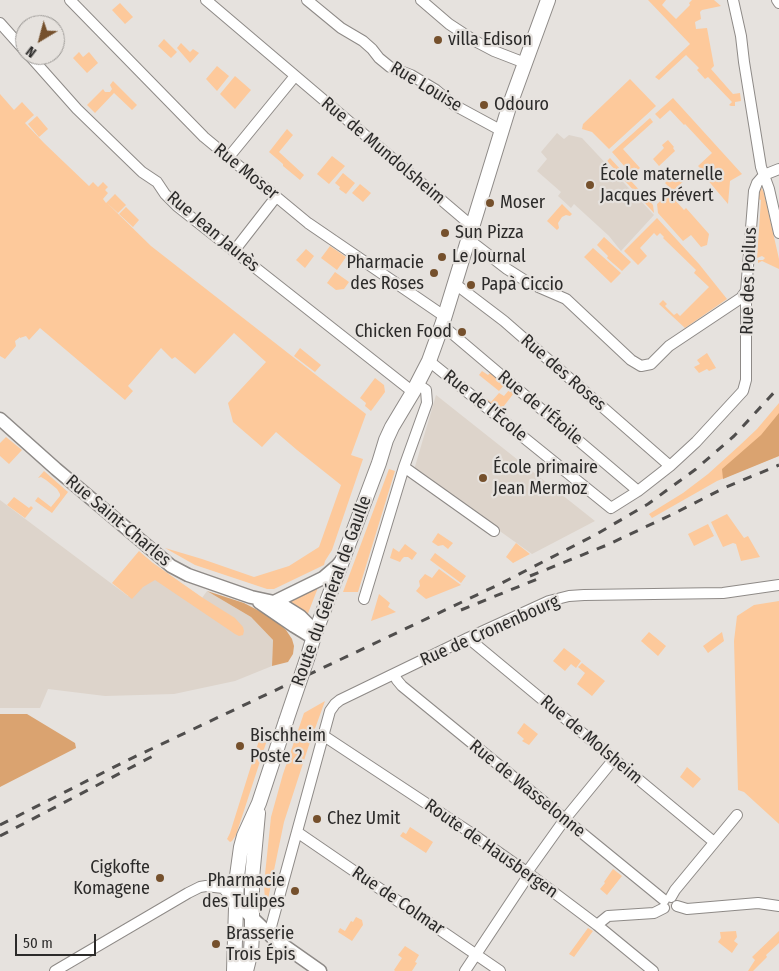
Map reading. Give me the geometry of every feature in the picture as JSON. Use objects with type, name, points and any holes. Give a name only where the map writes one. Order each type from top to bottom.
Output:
[{"type":"main road","name":"Route du Général de Gaulle","points":[[234,971],[237,876],[241,847],[259,803],[314,636],[386,440],[429,361],[502,131],[548,0]]},
{"type":"main road","name":"Route du Général de Gaulle","points":[[246,971],[251,951],[252,878],[259,803]]},
{"type":"street","name":"Rue Moser","points":[[70,0],[204,137],[228,158],[308,223],[443,321]]},
{"type":"street","name":"Rue de Mundolsheim","points":[[206,0],[295,76],[470,233],[507,270],[529,283],[566,299],[632,360],[641,366],[651,364],[669,346],[740,298],[746,290]]},
{"type":"street","name":"Rue Louise","points":[[307,0],[341,28],[363,41],[390,67],[436,90],[454,105],[502,131]]},
{"type":"street","points":[[421,0],[449,24],[475,41],[494,51],[525,63]]},
{"type":"street","points":[[733,0],[740,28],[760,167],[769,189],[779,232]]},
{"type":"street","points":[[0,23],[15,40]]},
{"type":"street","name":"Rue Jean Jaurès","points":[[37,65],[77,109],[142,172],[157,182],[165,194],[177,206],[415,388]]},
{"type":"street","points":[[228,158],[295,76]]},
{"type":"street","points":[[764,175],[779,169]]},
{"type":"street","name":"Rue des Poilus","points":[[611,508],[638,491],[670,466],[712,426],[739,396],[745,386],[747,361],[746,290],[754,191],[760,178],[764,175]]},
{"type":"street","points":[[234,251],[276,197]]},
{"type":"street","name":"Rue des Roses","points":[[454,283],[504,321],[670,466]]},
{"type":"street","name":"Rue de l'Étoile","points":[[443,321],[638,491]]},
{"type":"street","name":"Rue de l'École","points":[[429,361],[611,508]]},
{"type":"street","name":"Route du Général de Gaulle","points":[[364,599],[404,466],[427,403],[426,390],[415,388]]},
{"type":"street","name":"Rue Saint-Charles","points":[[0,419],[171,566],[188,575],[251,597],[284,606],[300,616],[309,625],[314,636]]},
{"type":"street","points":[[404,466],[494,531]]},
{"type":"street","points":[[274,602],[323,578],[344,558]]},
{"type":"street","name":"Rue de Cronenbourg","points":[[324,736],[330,712],[340,700],[549,601],[563,597],[584,595],[724,593],[779,585]]},
{"type":"street","name":"Rue Saint-Charles","points":[[251,597],[294,626],[314,636]]},
{"type":"street","name":"Rue de Molsheim","points":[[468,638],[714,842]]},
{"type":"street","name":"Rue de Wasselonne","points":[[394,674],[402,686],[669,903]]},
{"type":"street","points":[[268,934],[324,736]]},
{"type":"street","name":"Route de Hausbergen","points":[[324,736],[528,873],[597,925],[653,971]]},
{"type":"street","points":[[465,971],[526,879],[530,868],[565,819],[614,759]]},
{"type":"street","points":[[597,925],[608,916],[654,913],[669,903],[675,890],[737,815]]},
{"type":"street","name":"Rue de Colmar","points":[[297,832],[500,971]]},
{"type":"street","points":[[55,971],[196,889],[206,886],[223,888],[268,934],[320,971]]},
{"type":"street","points":[[669,903],[687,910],[758,903],[779,906]]},
{"type":"shaded area","points":[[648,0],[666,0],[662,5],[676,19],[690,5],[689,3],[692,0],[714,0],[721,6],[702,10],[700,12],[701,19],[695,22],[696,29],[707,28],[714,66],[711,69],[733,94],[740,93],[741,101],[735,102],[735,106],[729,105],[732,102],[708,77],[705,79],[697,70],[699,68],[686,55],[659,80],[655,77],[690,44]]},
{"type":"shaded area","points":[[120,3],[133,17],[125,24],[112,10]]},
{"type":"shaded area","points":[[164,39],[177,52],[171,58],[158,46]]},
{"type":"shaded area","points":[[181,43],[190,52],[193,49],[199,53],[190,63],[177,48]]},
{"type":"shaded area","points":[[79,52],[83,57],[89,52],[98,63],[87,73],[73,58]]},
{"type":"shaded area","points":[[217,66],[229,76],[217,91],[206,79]]},
{"type":"shaded area","points":[[235,76],[251,90],[235,109],[220,94]]},
{"type":"shaded area","points":[[630,79],[656,106],[609,149],[592,132],[582,129],[583,124]]},
{"type":"shaded area","points":[[113,81],[137,105],[132,110],[114,93],[95,113],[87,105],[103,89],[105,92],[110,92],[112,89],[110,85]]},
{"type":"shaded area","points":[[0,94],[14,110],[22,102],[34,115],[25,123],[89,186],[93,182],[98,187],[103,182],[108,187],[105,190],[108,193],[103,199],[106,203],[115,194],[126,205],[118,213],[107,203],[151,246],[366,414],[351,455],[363,459],[332,550],[324,565],[274,589],[267,589],[195,565],[165,548],[254,577],[289,566],[319,547],[341,485],[276,432],[262,447],[233,422],[228,403],[266,362],[234,333],[195,374],[175,357],[172,359],[161,348],[128,386],[133,391],[125,400],[40,328],[29,340],[26,336],[19,337],[15,341],[16,346],[5,359],[0,356]]},
{"type":"shaded area","points":[[673,98],[742,174],[730,181],[728,204],[706,178],[708,176],[698,166],[712,153],[670,110],[660,119],[655,114]]},
{"type":"shaded area","points":[[37,116],[48,129],[39,137],[28,124]]},
{"type":"shaded area","points":[[650,118],[653,122],[623,149],[640,168],[632,175],[612,152]]},
{"type":"shaded area","points":[[287,129],[293,135],[279,152],[304,175],[300,180],[269,152]]},
{"type":"shaded area","name":"École maternelle Jacques Prévert","points":[[557,133],[564,139],[569,135],[582,138],[654,215],[621,251],[609,236],[574,204],[571,208],[558,196],[561,192],[537,171],[547,159],[541,152]]},
{"type":"shaded area","points":[[668,140],[675,151],[659,166],[653,159],[664,148],[662,145]]},
{"type":"shaded area","points":[[332,156],[345,166],[329,184],[317,174]]},
{"type":"shaded area","points":[[610,158],[653,205],[654,213],[607,161]]},
{"type":"shaded area","points":[[343,173],[355,183],[346,194],[335,183]]},
{"type":"shaded area","points":[[674,175],[687,178],[673,191],[665,183]]},
{"type":"shaded area","points":[[360,184],[371,193],[363,202],[352,193]]},
{"type":"shaded area","points":[[761,187],[779,259],[779,269],[762,261],[758,263],[758,260],[765,258],[762,256],[757,258],[761,200],[757,199],[757,193]]},
{"type":"shaded area","points":[[672,191],[678,199],[676,201],[684,210],[686,208],[709,234],[707,245],[701,247],[691,235],[683,241],[658,213],[657,204]]},
{"type":"shaded area","points":[[562,204],[572,214],[562,217],[558,223],[559,228],[557,230],[547,221]]},
{"type":"shaded area","points":[[126,207],[139,220],[133,227],[119,214]]},
{"type":"shaded area","points":[[657,218],[699,264],[727,299],[685,328],[659,304],[663,300],[667,304],[665,306],[674,315],[677,313],[680,316],[709,287],[694,273],[696,270],[660,233],[657,236],[654,233],[640,248],[647,256],[638,265],[624,251]]},
{"type":"shaded area","points":[[604,237],[631,262],[622,271],[607,258],[608,256],[597,245]]},
{"type":"shaded area","points":[[330,246],[346,257],[337,270],[321,258]]},
{"type":"shaded area","points":[[593,248],[621,273],[611,283],[584,257]]},
{"type":"shaded area","points":[[306,249],[314,256],[305,268],[296,260]]},
{"type":"shaded area","points":[[335,272],[349,282],[344,289],[336,290],[327,283]]},
{"type":"shaded area","points":[[300,348],[321,365],[315,372],[294,356]]},
{"type":"shaded area","points":[[707,353],[716,368],[709,371],[707,369],[699,373],[694,367],[700,364],[697,360]]},
{"type":"shaded area","points":[[482,371],[488,375],[490,373],[504,385],[499,391],[479,375]]},
{"type":"shaded area","points":[[375,378],[384,385],[385,392],[371,411],[360,398]]},
{"type":"shaded area","points":[[509,390],[514,393],[500,411],[487,400],[491,402],[499,393],[504,396]]},
{"type":"shaded area","name":"École primaire Jean Mermoz","points":[[436,395],[595,521],[532,554],[414,470]]},
{"type":"shaded area","points":[[779,403],[779,456],[717,481],[652,518],[649,514],[683,493],[708,474],[739,446],[757,429]]},
{"type":"shaded area","points":[[779,413],[779,456],[723,479],[722,469],[761,435]]},
{"type":"shaded area","points":[[6,437],[22,450],[9,464],[0,456],[0,443]]},
{"type":"shaded area","points":[[389,469],[395,471],[358,592],[343,592]]},
{"type":"shaded area","points":[[44,471],[68,492],[52,513],[35,501],[38,497],[51,507],[60,496],[57,489],[46,480],[41,477],[38,478]]},
{"type":"shaded area","points":[[14,497],[29,508],[31,506],[33,508],[25,518],[7,505]]},
{"type":"shaded area","points":[[0,500],[128,596],[153,563],[202,598],[207,591],[251,617],[273,640],[272,666],[235,681],[174,694],[105,696],[48,689],[40,708],[0,708]]},
{"type":"shaded area","points":[[727,514],[744,538],[748,536],[760,557],[741,561],[736,544],[733,543],[723,547],[711,522]]},
{"type":"shaded area","points":[[708,524],[714,536],[694,546],[688,534]]},
{"type":"shaded area","points":[[438,533],[453,543],[448,549],[443,545],[438,546],[432,542]]},
{"type":"shaded area","points":[[516,543],[530,554],[513,563],[506,557]]},
{"type":"shaded area","points":[[405,544],[417,553],[412,560],[404,557],[400,562],[390,558],[393,548],[399,552]]},
{"type":"shaded area","points":[[139,551],[203,598],[235,618],[243,627],[243,635],[235,634],[155,580],[143,587],[132,599],[112,583]]},
{"type":"shaded area","points":[[435,553],[466,576],[461,583],[430,560]]},
{"type":"shaded area","points":[[439,569],[461,585],[426,599],[416,591],[420,586],[419,581],[425,574],[432,578]]},
{"type":"shaded area","points":[[319,585],[307,616],[286,601]]},
{"type":"shaded area","points":[[207,591],[244,603],[277,622],[286,630],[294,646],[293,654],[288,662],[272,666],[273,640],[251,617]]},
{"type":"shaded area","points":[[379,594],[390,603],[388,607],[396,612],[371,621]]},
{"type":"shaded area","points":[[779,601],[779,824],[744,792],[738,790],[734,641],[737,616],[754,605]]},
{"type":"shaded area","points":[[649,632],[666,646],[658,656],[641,641]]},
{"type":"shaded area","points":[[722,632],[724,641],[708,653],[703,646]]},
{"type":"shaded area","points":[[564,648],[581,661],[576,668],[571,664],[565,671],[553,661]]},
{"type":"shaded area","points":[[582,663],[605,681],[592,696],[577,684],[585,673],[578,667]]},
{"type":"shaded area","points":[[325,701],[284,822],[267,904],[265,902],[264,884],[271,817],[283,774],[304,713]]},
{"type":"shaded area","points":[[0,714],[27,714],[75,743],[76,748],[0,787]]},
{"type":"shaded area","points":[[524,723],[538,734],[529,745],[522,741],[524,739],[517,733]]},
{"type":"shaded area","points":[[261,734],[268,737],[236,835],[230,842],[227,839]]},
{"type":"shaded area","points":[[687,767],[701,779],[693,788],[680,777]]},
{"type":"shaded area","points":[[410,827],[433,842],[426,853],[400,836],[403,832],[406,834]]},
{"type":"shaded area","points":[[613,869],[622,876],[607,895],[600,889]]},
{"type":"shaded area","points":[[356,917],[362,920],[363,925],[352,941],[338,932],[340,928],[345,931]]},
{"type":"shaded area","points":[[588,928],[593,931],[574,957],[569,954]]},
{"type":"shaded area","points":[[736,931],[737,937],[734,941],[738,944],[732,953],[718,942],[721,938],[720,932]]},
{"type":"shaded area","points":[[779,931],[779,943],[753,971],[748,971],[755,960],[752,957]]},
{"type":"shaded area","points":[[405,946],[419,955],[415,962],[417,963],[412,971],[395,971],[402,958],[398,955]]},
{"type":"railway","points":[[0,825],[128,760],[500,584],[595,535],[648,504],[696,469],[734,436],[779,387]]},
{"type":"railway","points":[[530,576],[607,545],[724,488],[779,465]]},
{"type":"railway","points":[[461,610],[540,578]]},
{"type":"railway","points":[[0,836],[153,756]]},
{"type":"place","name":"villa Edison","points":[[438,40]]},
{"type":"place","name":"Odouro","points":[[484,105]]},
{"type":"place","name":"École maternelle Jacques Prévert","points":[[590,185]]},
{"type":"place","name":"Moser","points":[[490,203]]},
{"type":"place","name":"Sun Pizza","points":[[445,233]]},
{"type":"place","name":"Le Journal","points":[[442,257]]},
{"type":"place","name":"Pharmacie des Roses","points":[[434,273]]},
{"type":"place","name":"Papà Ciccio","points":[[471,285]]},
{"type":"place","name":"Chicken Food","points":[[462,332]]},
{"type":"place","name":"École primaire Jean Mermoz","points":[[483,478]]},
{"type":"place","name":"Bischheim Poste 2","points":[[240,746]]},
{"type":"place","name":"Chez Umit","points":[[317,819]]},
{"type":"place","name":"Cigkofte Komagene","points":[[160,878]]},
{"type":"place","name":"Pharmacie des Tulipes","points":[[295,891]]},
{"type":"place","name":"Brasserie Trois Épis","points":[[216,944]]}]
